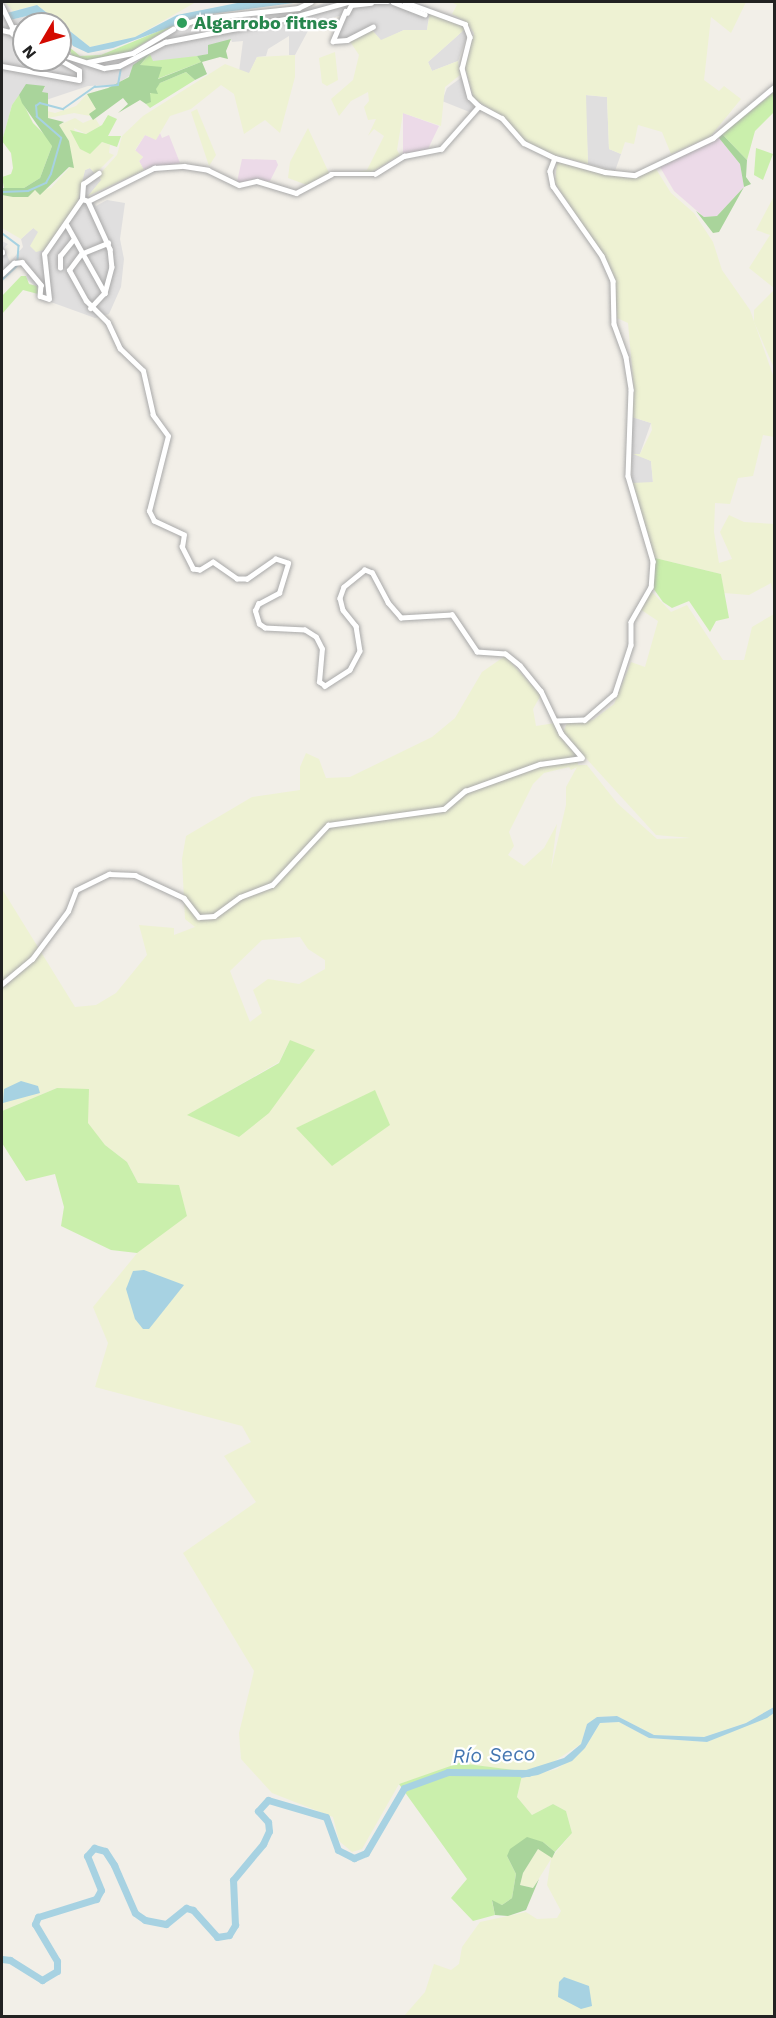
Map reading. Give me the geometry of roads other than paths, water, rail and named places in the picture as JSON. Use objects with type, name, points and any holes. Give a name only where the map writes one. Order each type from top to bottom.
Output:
[{"type":"street","points":[[181,25],[203,18],[298,8],[311,2]]},
{"type":"street","points":[[72,58],[104,68],[119,66],[165,42],[290,18],[348,2]]},
{"type":"street","points":[[373,27],[347,40],[333,41],[351,5],[388,2]]},
{"type":"street","points":[[393,2],[425,14]]},
{"type":"street","points":[[405,2],[465,24],[470,37],[462,68],[470,97],[479,106],[502,118],[525,143],[555,158],[635,176],[713,138],[774,87]]},
{"type":"street","points":[[2,30],[12,30],[3,9]]},
{"type":"street","points":[[72,57],[89,62],[120,57],[173,29]]},
{"type":"street","points":[[36,72],[79,80],[79,71],[72,67]]},
{"type":"street","points":[[82,199],[88,201],[154,168],[184,166],[208,170],[239,185],[256,181],[296,193],[331,174],[375,174],[404,156],[441,149],[479,106]]},
{"type":"street","points":[[555,158],[550,171],[553,186],[602,256],[613,281],[614,324],[626,357],[631,390],[628,476],[653,561],[651,587],[631,622],[632,645],[615,694],[585,720],[556,721]]},
{"type":"street","points":[[2,274],[14,263],[22,262],[41,285],[40,296],[49,299],[44,254],[67,225],[82,199],[83,184],[99,173]]},
{"type":"street","points":[[88,201],[108,243],[112,267],[105,293],[92,308]]},
{"type":"street","points":[[67,225],[73,240],[105,293]]},
{"type":"street","points":[[60,268],[60,256],[73,240]]},
{"type":"street","points":[[2,984],[32,960],[68,911],[76,890],[100,878],[123,872],[135,875],[184,898],[199,917],[214,916],[240,897],[272,885],[328,825],[444,809],[465,791],[540,764],[582,758],[561,734],[541,692],[505,654],[477,652],[452,615],[411,620],[401,618],[388,603],[372,573],[365,570],[344,587],[340,598],[343,610],[356,626],[360,651],[356,660],[334,683],[325,686],[319,682],[322,649],[316,637],[305,630],[265,628],[259,624],[255,611],[258,604],[279,593],[288,563],[276,559],[247,579],[237,579],[213,562],[200,570],[193,569],[182,547],[184,535],[154,521],[149,511],[149,500],[168,436],[153,415],[143,370],[120,348],[108,323],[92,308],[69,270],[82,254],[108,243]]},
{"type":"water","points":[[242,2],[301,2],[203,15],[113,48],[88,53],[72,44],[72,33],[90,47],[135,37],[177,15]]},
{"type":"water","points":[[37,5],[46,12],[12,12],[12,20],[10,20],[7,13]]},
{"type":"water","points":[[21,1081],[38,1086],[40,1093],[3,1103],[4,1089]]},
{"type":"water","points":[[144,1270],[184,1285],[149,1329],[143,1329],[135,1319],[126,1289],[133,1271]]},
{"type":"water","points":[[774,1707],[774,1713],[767,1718],[707,1742],[649,1738],[619,1722],[600,1723],[585,1748],[572,1761],[538,1775],[521,1778],[523,1771],[564,1758],[581,1744],[587,1724],[597,1717],[617,1716],[654,1735],[704,1737],[746,1723]]},
{"type":"water","points":[[564,1977],[589,1986],[592,2006],[581,2009],[558,1997],[559,1982]]},
{"type":"waterway","points":[[2,192],[28,191],[46,183],[51,174],[61,138],[37,117],[36,106],[40,103],[63,109],[95,87],[118,85],[121,68]]},
{"type":"waterway","points":[[2,233],[19,246],[18,260]]},
{"type":"waterway","points":[[2,280],[18,265]]},
{"type":"waterway","name":"Río Seco","points":[[2,1959],[10,1960],[42,1980],[57,1971],[57,1961],[35,1924],[38,1917],[96,1899],[101,1890],[87,1856],[94,1848],[105,1851],[114,1865],[135,1913],[145,1920],[166,1924],[186,1908],[193,1910],[217,1937],[229,1935],[235,1925],[233,1880],[263,1844],[269,1831],[268,1822],[258,1811],[268,1800],[326,1817],[338,1850],[354,1858],[366,1853],[404,1788],[448,1772],[528,1773]]},
{"type":"place","name":"Algarrobo fitnes","points":[[182,23]]}]
